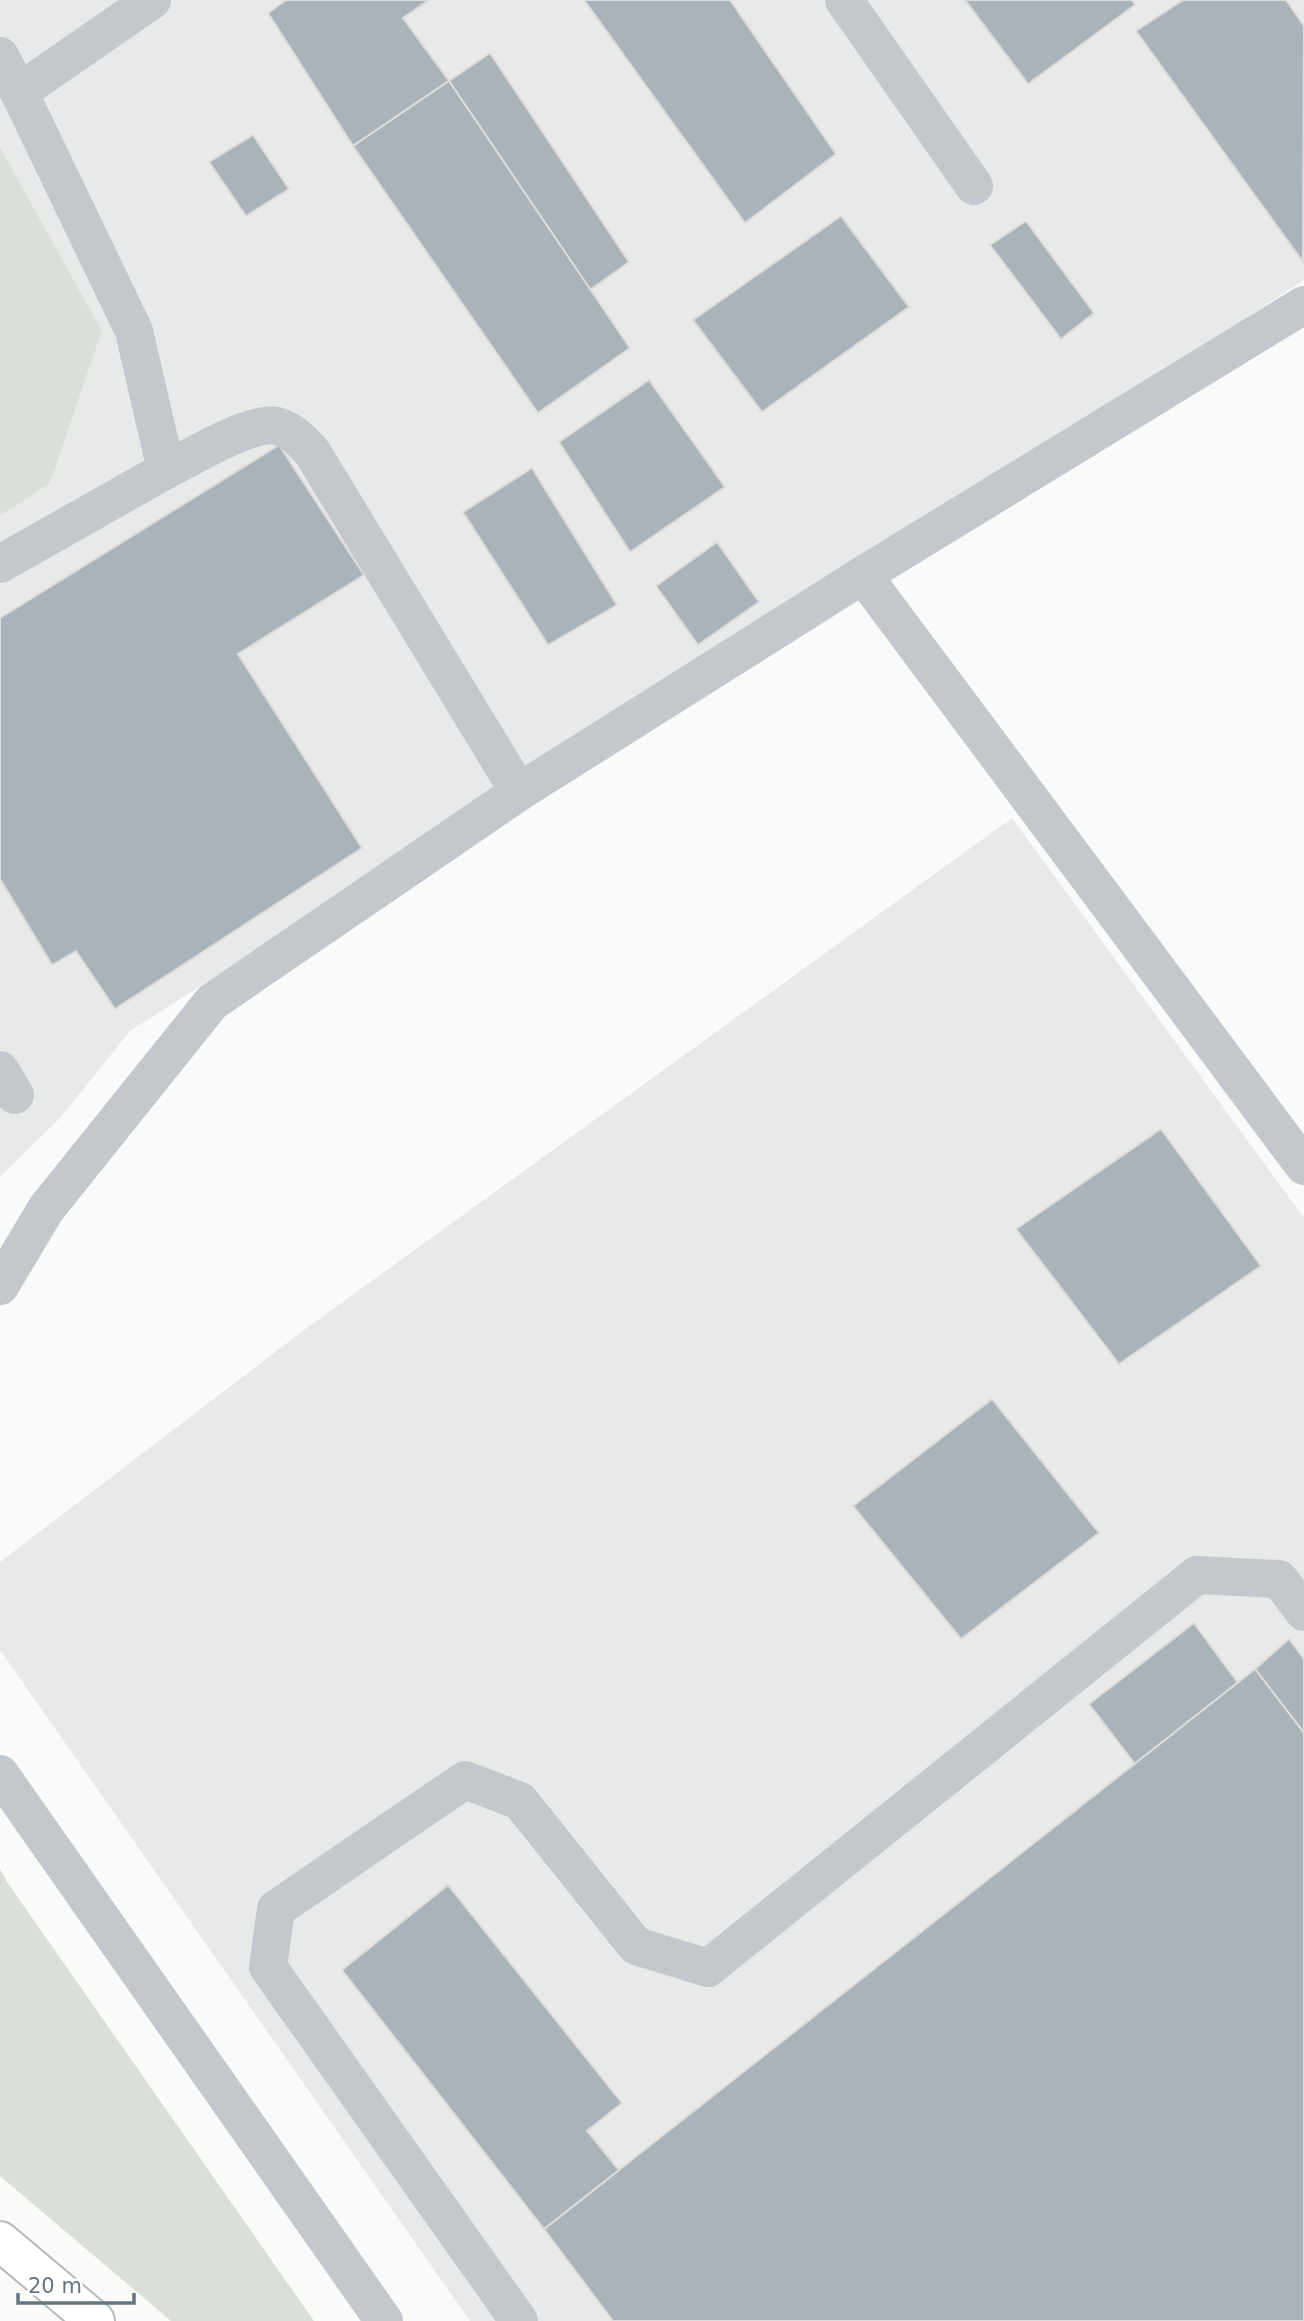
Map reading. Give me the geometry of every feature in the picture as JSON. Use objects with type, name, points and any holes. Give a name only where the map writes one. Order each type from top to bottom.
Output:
[{"type":"highway","points":[[0,2241],[95,2321]]},
{"type":"lane","points":[[19,92],[152,0]]},
{"type":"lane","points":[[844,0],[974,186]]},
{"type":"lane","points":[[0,56],[134,331],[166,470]]},
{"type":"lane","points":[[0,1286],[46,1209],[212,1002],[519,792],[863,575],[1304,305]]},
{"type":"lane","points":[[0,564],[166,470],[251,428],[275,426],[295,435],[312,452],[519,792]]},
{"type":"lane","points":[[863,575],[1304,1166]]},
{"type":"lane","points":[[519,2321],[268,1967],[276,1909],[465,1780],[520,1801],[636,1946],[708,1968],[1197,1576],[1279,1579],[1304,1612]]},
{"type":"lane","points":[[0,1774],[384,2321]]},
{"type":"shaded area","points":[[0,0],[1304,0],[1304,280],[1092,419],[130,1031],[61,1117],[0,1177],[0,516],[50,482],[102,331],[0,147]]},
{"type":"shaded area","points":[[0,147],[102,331],[50,483],[0,516]]},
{"type":"shaded area","points":[[1012,818],[1304,1218],[1304,2321],[470,2321],[0,1650],[0,1562],[304,1330]]},
{"type":"shaded area","points":[[0,1869],[314,2321],[171,2321],[0,2176]]},
{"type":"building","points":[[286,0],[429,0],[403,18],[449,81],[353,146],[268,13]]},
{"type":"building","points":[[584,0],[730,0],[836,154],[745,223]]},
{"type":"building","points":[[965,0],[1132,0],[1135,5],[1028,84]]},
{"type":"building","points":[[1183,0],[1286,0],[1304,26],[1303,262],[1136,31]]},
{"type":"building","points":[[490,53],[629,262],[590,290],[449,81]]},
{"type":"building","points":[[449,81],[630,348],[538,413],[353,146]]},
{"type":"building","points":[[253,135],[289,189],[246,216],[209,162]]},
{"type":"building","points":[[841,216],[909,307],[762,412],[693,320]]},
{"type":"building","points":[[1026,221],[1094,313],[1061,339],[990,245]]},
{"type":"building","points":[[649,380],[725,487],[630,552],[559,442]]},
{"type":"building","points":[[279,445],[364,575],[238,654],[362,848],[115,1009],[76,951],[52,965],[0,879],[0,618]]},
{"type":"building","points":[[532,468],[617,605],[548,645],[463,512]]},
{"type":"building","points":[[717,542],[759,602],[698,645],[656,586]]},
{"type":"building","points":[[1161,1129],[1261,1266],[1119,1364],[1016,1229]]},
{"type":"building","points":[[992,1399],[1099,1533],[961,1639],[853,1506]]},
{"type":"building","points":[[1194,1623],[1238,1683],[1135,1764],[1089,1704]]},
{"type":"building","points":[[1289,1639],[1304,1659],[1304,1733],[1255,1669]]},
{"type":"building","points":[[1255,1669],[1304,1733],[1304,2321],[613,2321],[544,2229]]},
{"type":"building","points":[[448,1885],[622,2103],[587,2131],[619,2170],[544,2229],[342,1970]]}]
